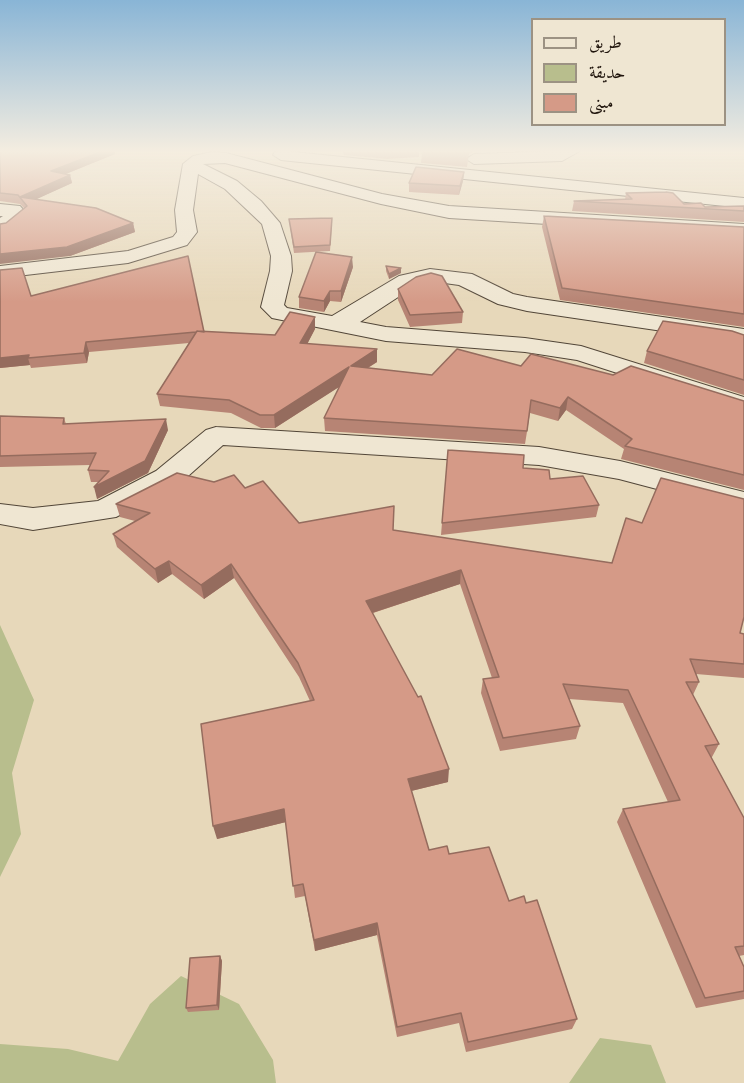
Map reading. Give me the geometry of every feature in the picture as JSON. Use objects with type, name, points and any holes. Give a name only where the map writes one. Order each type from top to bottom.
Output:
[{"type":"street","points":[[0,272],[128,256],[163,248],[180,241],[187,232],[185,202]]},
{"type":"street","points":[[251,202],[271,223],[278,239],[282,262],[272,307],[288,315],[386,334],[525,345],[581,353],[744,406]]},
{"type":"street","points":[[394,202],[449,212],[744,230]]},
{"type":"street","points":[[0,210],[14,210],[18,214],[0,226]]},
{"type":"street","points":[[334,324],[351,317],[407,281],[430,275],[464,279],[506,298],[526,304],[744,336]]},
{"type":"street","points":[[0,514],[33,519],[105,510],[167,477],[216,436],[539,456],[620,470],[744,502]]},
{"type":"green space","points":[[0,625],[34,700],[12,773],[21,834],[0,877]]},
{"type":"green space","points":[[181,976],[239,1004],[273,1060],[276,1083],[0,1083],[0,1044],[68,1049],[118,1061],[150,1004]]},
{"type":"green space","points":[[600,1038],[651,1045],[666,1083],[569,1083]]},
{"type":"building","points":[[23,202],[51,202],[96,208],[133,223],[67,247],[0,254],[0,224],[6,223],[27,206]]},
{"type":"building","points":[[583,202],[682,202],[684,204],[701,203],[705,207],[744,206],[744,211]]},
{"type":"building","points":[[544,216],[744,227],[744,314],[562,288]]},
{"type":"building","points":[[332,218],[330,245],[294,247],[289,219]]},
{"type":"building","points":[[316,252],[352,257],[341,291],[330,291],[324,301],[299,297]]},
{"type":"building","points":[[188,256],[204,332],[86,342],[84,353],[0,358],[0,270],[22,268],[31,296]]},
{"type":"building","points":[[386,266],[401,268],[389,274]]},
{"type":"building","points":[[431,273],[442,276],[463,312],[410,315],[398,289],[416,277]]},
{"type":"building","points":[[290,312],[315,317],[300,343],[377,349],[351,366],[432,375],[457,349],[521,366],[531,354],[613,375],[631,366],[744,401],[744,475],[625,446],[632,439],[568,397],[560,408],[531,400],[527,431],[324,418],[349,367],[274,415],[260,415],[229,400],[157,394],[197,331],[275,335]]},
{"type":"building","points":[[663,321],[732,331],[744,335],[744,380],[647,351]]},
{"type":"building","points":[[0,416],[64,418],[63,424],[166,419],[145,461],[94,487],[109,471],[88,470],[96,453],[0,456]]},
{"type":"building","points":[[448,450],[524,455],[523,468],[549,470],[550,479],[583,476],[599,505],[442,523]]},
{"type":"building","points":[[177,473],[214,482],[234,475],[245,488],[263,481],[299,523],[394,506],[393,530],[612,563],[626,518],[642,523],[661,478],[744,499],[744,617],[740,633],[744,634],[744,664],[690,659],[699,682],[686,682],[719,744],[705,746],[744,818],[744,946],[735,947],[744,967],[744,991],[705,998],[623,809],[680,800],[628,690],[563,684],[580,726],[503,738],[483,679],[499,677],[461,570],[366,601],[418,697],[421,696],[449,769],[408,779],[429,850],[447,846],[449,854],[489,847],[509,901],[524,896],[526,903],[537,900],[577,1019],[468,1042],[461,1013],[397,1027],[377,923],[314,940],[303,884],[293,886],[284,809],[213,826],[201,724],[314,700],[298,663],[231,564],[201,585],[169,561],[155,569],[113,534],[150,513],[116,504]]},
{"type":"building","points":[[220,956],[217,1005],[186,1008],[190,958]]}]
